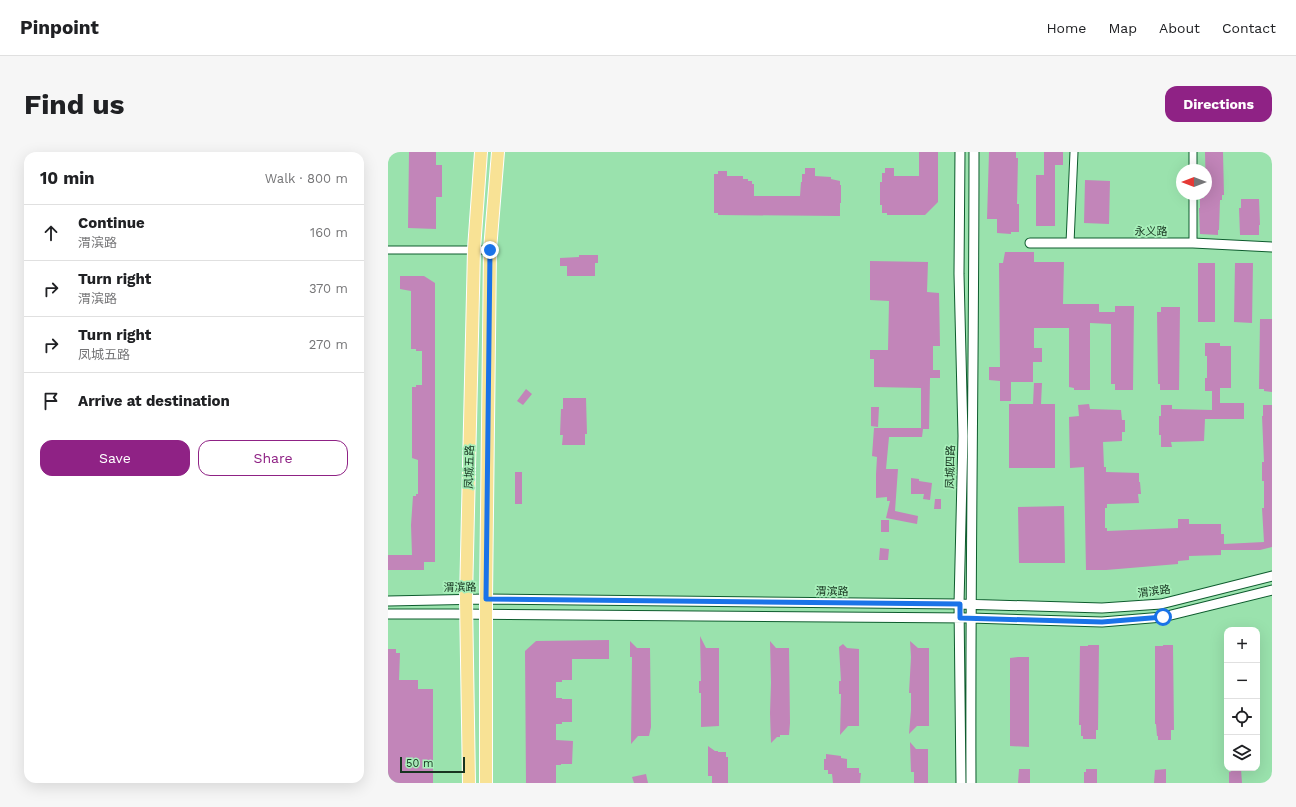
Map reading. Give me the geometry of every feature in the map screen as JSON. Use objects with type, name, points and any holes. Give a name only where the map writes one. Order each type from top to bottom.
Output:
[{"type":"main road","name":"凤城五路","points":[[469,783],[466,599],[474,249],[481,152]]},
{"type":"main road","name":"凤城五路","points":[[486,783],[486,599],[490,250],[498,152]]},
{"type":"street","name":"凤城四路","points":[[960,152],[960,274],[963,436],[960,604],[961,783]]},
{"type":"street","name":"凤城四路","points":[[971,783],[970,605],[973,414],[974,152]]},
{"type":"street","points":[[1070,243],[1074,152]]},
{"type":"street","points":[[1193,152],[1193,164]]},
{"type":"street","points":[[1193,200],[1193,243]]},
{"type":"street","name":"永义路","points":[[1030,243],[1193,243],[1272,247]]},
{"type":"street","points":[[388,250],[490,250]]},
{"type":"street","name":"渭滨路","points":[[388,601],[486,599],[960,604],[1102,608],[1161,604],[1272,576]]},
{"type":"street","points":[[388,614],[970,618],[1102,622],[1163,617],[1272,590]]},
{"type":"building","points":[[409,152],[436,152],[436,165],[442,165],[442,197],[436,197],[436,229],[408,228]]},
{"type":"building","points":[[919,152],[938,152],[938,202],[925,215],[887,215],[887,213],[882,213],[882,205],[880,205],[880,182],[882,182],[882,173],[885,173],[885,168],[894,168],[894,176],[919,176]]},
{"type":"building","points":[[989,152],[1016,152],[1016,158],[1018,158],[1017,204],[1019,204],[1019,232],[1011,232],[1011,234],[997,233],[997,219],[987,219]]},
{"type":"building","points":[[1044,152],[1063,152],[1063,165],[1055,165],[1055,226],[1036,226],[1036,175],[1044,175]]},
{"type":"building","points":[[1205,152],[1223,152],[1224,195],[1222,195],[1222,200],[1220,200],[1218,235],[1200,234],[1200,200],[1212,200],[1212,164],[1205,164]]},
{"type":"building","points":[[805,168],[815,168],[815,176],[831,177],[831,179],[840,181],[840,216],[718,215],[718,213],[714,213],[714,174],[718,174],[718,171],[727,171],[727,176],[743,176],[743,179],[752,181],[752,184],[754,184],[754,196],[800,196],[802,174],[805,174]]},
{"type":"building","points":[[1085,180],[1110,181],[1109,224],[1084,223]]},
{"type":"building","points":[[1241,199],[1259,199],[1259,235],[1240,235],[1239,208],[1241,208]]},
{"type":"building","points":[[1005,252],[1034,252],[1034,262],[1064,262],[1063,304],[1099,304],[1099,312],[1115,312],[1115,306],[1134,306],[1133,390],[1115,390],[1115,384],[1111,384],[1111,324],[1090,323],[1090,390],[1074,390],[1074,388],[1069,387],[1069,328],[1034,328],[1034,348],[1042,348],[1042,362],[1033,362],[1033,382],[1011,382],[1011,401],[1000,401],[1000,381],[989,380],[989,367],[1000,367],[999,263],[1003,263]]},
{"type":"building","points":[[579,255],[598,255],[598,263],[595,263],[595,276],[567,276],[567,266],[560,266],[560,258],[579,257]]},
{"type":"building","points":[[870,261],[928,262],[927,292],[939,293],[940,346],[933,346],[933,370],[940,370],[940,378],[930,378],[929,429],[923,429],[922,437],[889,437],[886,469],[898,469],[895,511],[918,516],[917,524],[886,518],[890,501],[887,501],[887,497],[876,498],[877,457],[872,456],[874,428],[921,428],[921,388],[874,387],[874,359],[870,359],[870,350],[888,350],[889,301],[870,300]]},
{"type":"building","points":[[1198,263],[1215,263],[1215,322],[1198,322]]},
{"type":"building","points":[[1235,263],[1253,263],[1252,323],[1234,322]]},
{"type":"building","points":[[400,276],[424,276],[435,283],[435,562],[424,562],[424,570],[388,570],[388,555],[412,555],[411,525],[413,496],[418,494],[418,460],[412,458],[412,387],[422,385],[422,351],[411,349],[411,291],[400,289]]},
{"type":"building","points":[[1161,307],[1180,307],[1179,390],[1160,390],[1160,384],[1158,384],[1157,312],[1161,312]]},
{"type":"building","points":[[1260,319],[1272,319],[1272,392],[1259,389]]},
{"type":"building","points":[[1205,343],[1220,343],[1220,346],[1231,346],[1231,388],[1220,388],[1220,403],[1244,403],[1244,419],[1205,419],[1204,441],[1171,442],[1172,447],[1161,447],[1161,435],[1159,435],[1159,416],[1161,416],[1161,405],[1172,405],[1172,409],[1212,410],[1212,391],[1205,391],[1205,378],[1207,378],[1207,356],[1205,356]]},
{"type":"building","points":[[1034,383],[1042,383],[1041,404],[1055,404],[1055,468],[1009,468],[1009,404],[1033,404]]},
{"type":"building","points":[[526,389],[532,394],[523,405],[517,401]]},
{"type":"building","points":[[563,398],[586,398],[587,434],[585,434],[585,445],[562,445],[563,435],[560,435]]},
{"type":"building","points":[[1089,404],[1090,409],[1121,410],[1122,420],[1125,420],[1125,432],[1122,432],[1122,441],[1103,442],[1104,467],[1106,467],[1106,472],[1139,473],[1141,494],[1138,494],[1139,503],[1107,504],[1107,508],[1105,508],[1105,528],[1107,528],[1107,531],[1178,528],[1178,519],[1189,519],[1189,524],[1221,524],[1221,534],[1224,534],[1224,544],[1264,542],[1262,508],[1264,508],[1264,481],[1262,481],[1262,462],[1264,462],[1262,416],[1263,405],[1272,405],[1272,547],[1260,550],[1221,550],[1221,555],[1189,556],[1189,560],[1178,561],[1178,564],[1106,570],[1086,570],[1084,467],[1070,468],[1069,417],[1079,416],[1078,405]]},
{"type":"building","points":[[871,407],[879,407],[878,427],[871,426]]},
{"type":"building","points":[[515,472],[522,472],[522,504],[515,504]]},
{"type":"building","points":[[911,478],[932,483],[930,500],[923,499],[924,494],[911,494]]},
{"type":"building","points":[[935,499],[941,499],[941,509],[934,509]]},
{"type":"building","points":[[1064,506],[1065,563],[1019,563],[1018,507]]},
{"type":"building","points":[[881,520],[889,520],[889,532],[881,532]]},
{"type":"building","points":[[880,548],[889,549],[888,560],[879,560]]},
{"type":"building","points":[[700,636],[706,648],[719,648],[719,726],[701,727],[701,693],[699,693],[699,681],[701,681]]},
{"type":"building","points":[[609,640],[609,659],[572,659],[572,680],[562,680],[562,682],[556,682],[556,698],[572,699],[572,722],[562,722],[562,724],[556,724],[556,740],[573,741],[572,764],[556,765],[556,783],[526,783],[525,651],[536,641]]},
{"type":"building","points":[[630,641],[637,648],[650,648],[651,727],[649,736],[638,736],[631,744],[632,657],[630,657]]},
{"type":"building","points":[[770,641],[776,648],[789,648],[790,723],[789,735],[780,735],[780,737],[777,737],[771,743],[770,713]]},
{"type":"building","points":[[910,641],[918,648],[929,648],[929,726],[917,726],[909,734],[911,710],[911,693],[909,693],[911,657]]},
{"type":"building","points":[[843,644],[847,648],[859,649],[859,726],[848,726],[840,735],[841,694],[839,694],[839,681],[841,681],[839,647]]},
{"type":"building","points":[[1099,645],[1098,730],[1096,730],[1096,739],[1083,739],[1083,736],[1081,736],[1081,725],[1079,725],[1080,646]]},
{"type":"building","points":[[1173,645],[1174,730],[1171,730],[1171,740],[1158,740],[1155,724],[1155,646]]},
{"type":"building","points":[[388,649],[396,649],[396,653],[400,653],[399,680],[418,680],[418,689],[433,689],[433,783],[388,783]]},
{"type":"building","points":[[1029,657],[1029,747],[1010,746],[1010,658]]},
{"type":"building","points":[[910,742],[916,749],[928,749],[928,783],[914,783],[914,772],[911,772]]},
{"type":"building","points":[[708,746],[718,752],[726,752],[726,757],[728,757],[728,783],[712,783],[712,776],[708,776]]},
{"type":"building","points":[[826,754],[841,756],[841,758],[847,759],[847,768],[859,768],[859,773],[861,773],[860,783],[833,783],[832,774],[828,774],[828,770],[824,770],[824,759],[826,759]]},
{"type":"building","points":[[1019,769],[1030,769],[1030,783],[1018,783]]},
{"type":"building","points":[[1086,769],[1097,769],[1097,783],[1084,783],[1084,772],[1086,772]]},
{"type":"building","points":[[1166,769],[1166,783],[1154,783],[1155,770]]},
{"type":"building","points":[[1241,771],[1242,783],[1229,783],[1229,772]]},
{"type":"building","points":[[646,774],[648,783],[634,783],[632,777]]},
{"type":"route","points":[[490,250],[486,599],[960,604],[960,618],[1102,622],[1163,617]]}]
